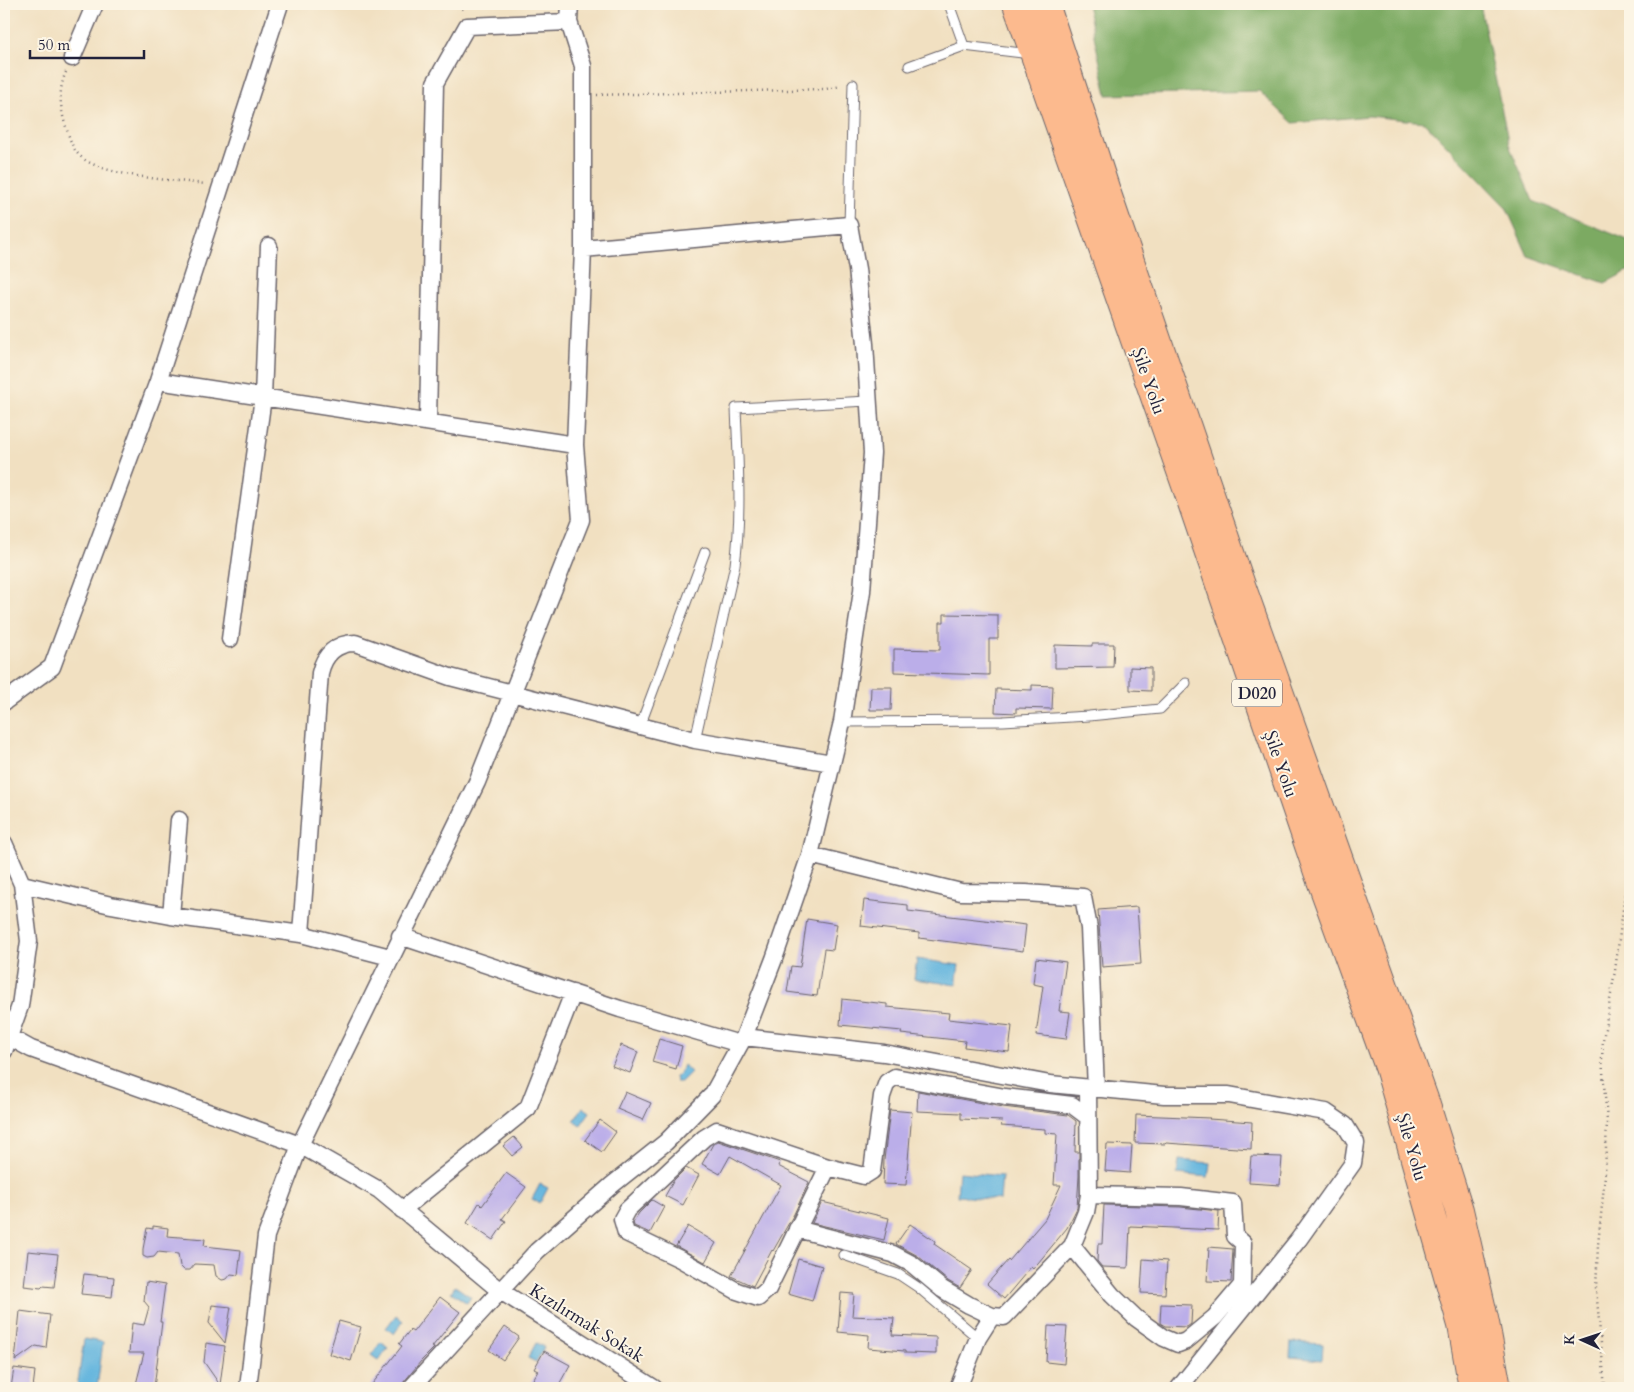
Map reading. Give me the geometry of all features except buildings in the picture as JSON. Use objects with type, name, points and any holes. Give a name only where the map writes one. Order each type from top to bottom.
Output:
[{"type":"highway","name":"Şile Yolu","points":[[1017,4],[1187,488],[1319,875],[1389,1068],[1462,1325],[1473,1388]]},
{"type":"highway","name":"Şile Yolu","points":[[1045,4],[1106,190],[1241,585],[1424,1099],[1459,1210],[1485,1323],[1497,1388]]},
{"type":"street","points":[[4,702],[52,667],[158,381],[280,4]]},
{"type":"street","points":[[248,1388],[266,1236],[300,1145],[400,936],[477,782],[581,520],[575,445],[583,249],[583,66],[569,22],[570,4]]},
{"type":"street","points":[[72,58],[93,5]]},
{"type":"street","points":[[428,421],[435,84],[467,26],[569,22]]},
{"type":"street","points":[[411,1388],[536,1251],[612,1185],[666,1142],[712,1096],[742,1041],[810,856],[842,722],[862,591],[872,453],[865,344],[857,269],[849,225],[583,249]]},
{"type":"street","points":[[230,640],[263,397],[269,246]]},
{"type":"street","points":[[158,381],[575,445]]},
{"type":"street","points":[[300,934],[320,673],[326,657],[339,646],[347,643],[355,643],[450,677],[695,740],[832,763]]},
{"type":"street","points":[[171,916],[179,820]]},
{"type":"street","points":[[4,843],[22,884],[29,941],[20,1006],[5,1040]]},
{"type":"street","points":[[797,1229],[893,1254],[912,1264],[942,1289],[969,1305],[992,1316],[1004,1316],[1072,1246],[1086,1212],[1089,1195],[1088,1117],[1092,1088],[1089,928],[1084,897],[1026,893],[961,892],[810,856]]},
{"type":"street","points":[[22,884],[111,905],[171,916],[300,934],[390,957]]},
{"type":"street","points":[[400,936],[574,992],[620,1009],[742,1041],[884,1053],[1050,1084],[1164,1095],[1229,1095],[1326,1112],[1344,1125],[1356,1143],[1353,1163],[1299,1239],[1179,1388]]},
{"type":"street","points":[[402,1210],[528,1108],[574,992]]},
{"type":"street","name":"Kızılırmak Sokak","points":[[5,1040],[300,1145],[379,1190],[499,1290],[654,1388]]},
{"type":"street","points":[[828,1167],[768,1289],[758,1298],[737,1291],[680,1259],[626,1233],[622,1219],[627,1210],[704,1138],[717,1130],[828,1167],[864,1176],[872,1171],[882,1096],[887,1082],[895,1076],[1005,1097],[1072,1105],[1088,1117]]},
{"type":"street","points":[[1072,1246],[1112,1295],[1136,1318],[1164,1338],[1178,1344],[1186,1341],[1215,1317],[1242,1286],[1243,1243],[1235,1236],[1233,1203],[1181,1198],[1089,1195]]},
{"type":"street","points":[[958,1388],[978,1338],[992,1316]]},
{"type":"lane","points":[[949,4],[964,46]]},
{"type":"lane","points":[[909,66],[964,46],[1035,54]]},
{"type":"lane","points":[[849,225],[853,84]]},
{"type":"lane","points":[[695,740],[738,545],[740,504],[736,408],[868,401]]},
{"type":"lane","points":[[640,726],[704,552]]},
{"type":"lane","points":[[842,722],[1003,721],[1089,716],[1160,709],[1186,683]]},
{"type":"lane","points":[[844,1256],[898,1274],[919,1288],[978,1338]]},
{"type":"path","points":[[72,58],[63,78],[60,108],[71,145],[80,156],[92,165],[123,173],[222,186]]},
{"type":"path","points":[[583,95],[826,89],[853,84]]},
{"type":"path","points":[[1605,1388],[1596,1288],[1605,1175],[1607,1121],[1602,1059],[1603,1040],[1615,971],[1630,854]]},
{"type":"green space","points":[[1087,4],[1480,4],[1509,145],[1533,201],[1630,241],[1630,270],[1605,283],[1528,256],[1506,207],[1424,122],[1369,116],[1293,123],[1259,91],[1107,95]]},
{"type":"water","points":[[917,959],[959,965],[956,985],[914,979]]},
{"type":"water","points":[[683,1065],[691,1072],[681,1082],[676,1082],[675,1077],[680,1073]]},
{"type":"water","points":[[583,1107],[590,1112],[580,1126],[574,1121]]},
{"type":"water","points":[[1179,1160],[1210,1163],[1208,1177],[1177,1174]]},
{"type":"water","points":[[959,1172],[1002,1176],[1000,1200],[957,1196]]},
{"type":"water","points":[[540,1184],[548,1188],[540,1203],[532,1199]]},
{"type":"water","points":[[455,1286],[471,1297],[467,1303],[451,1292]]},
{"type":"water","points":[[396,1315],[403,1321],[394,1334],[386,1328]]},
{"type":"water","points":[[84,1339],[103,1342],[97,1388],[77,1388]]},
{"type":"water","points":[[381,1342],[388,1348],[379,1361],[371,1355]]},
{"type":"water","points":[[1291,1342],[1323,1344],[1322,1360],[1290,1357]]},
{"type":"water","points":[[536,1343],[544,1347],[536,1362],[528,1358]]}]
